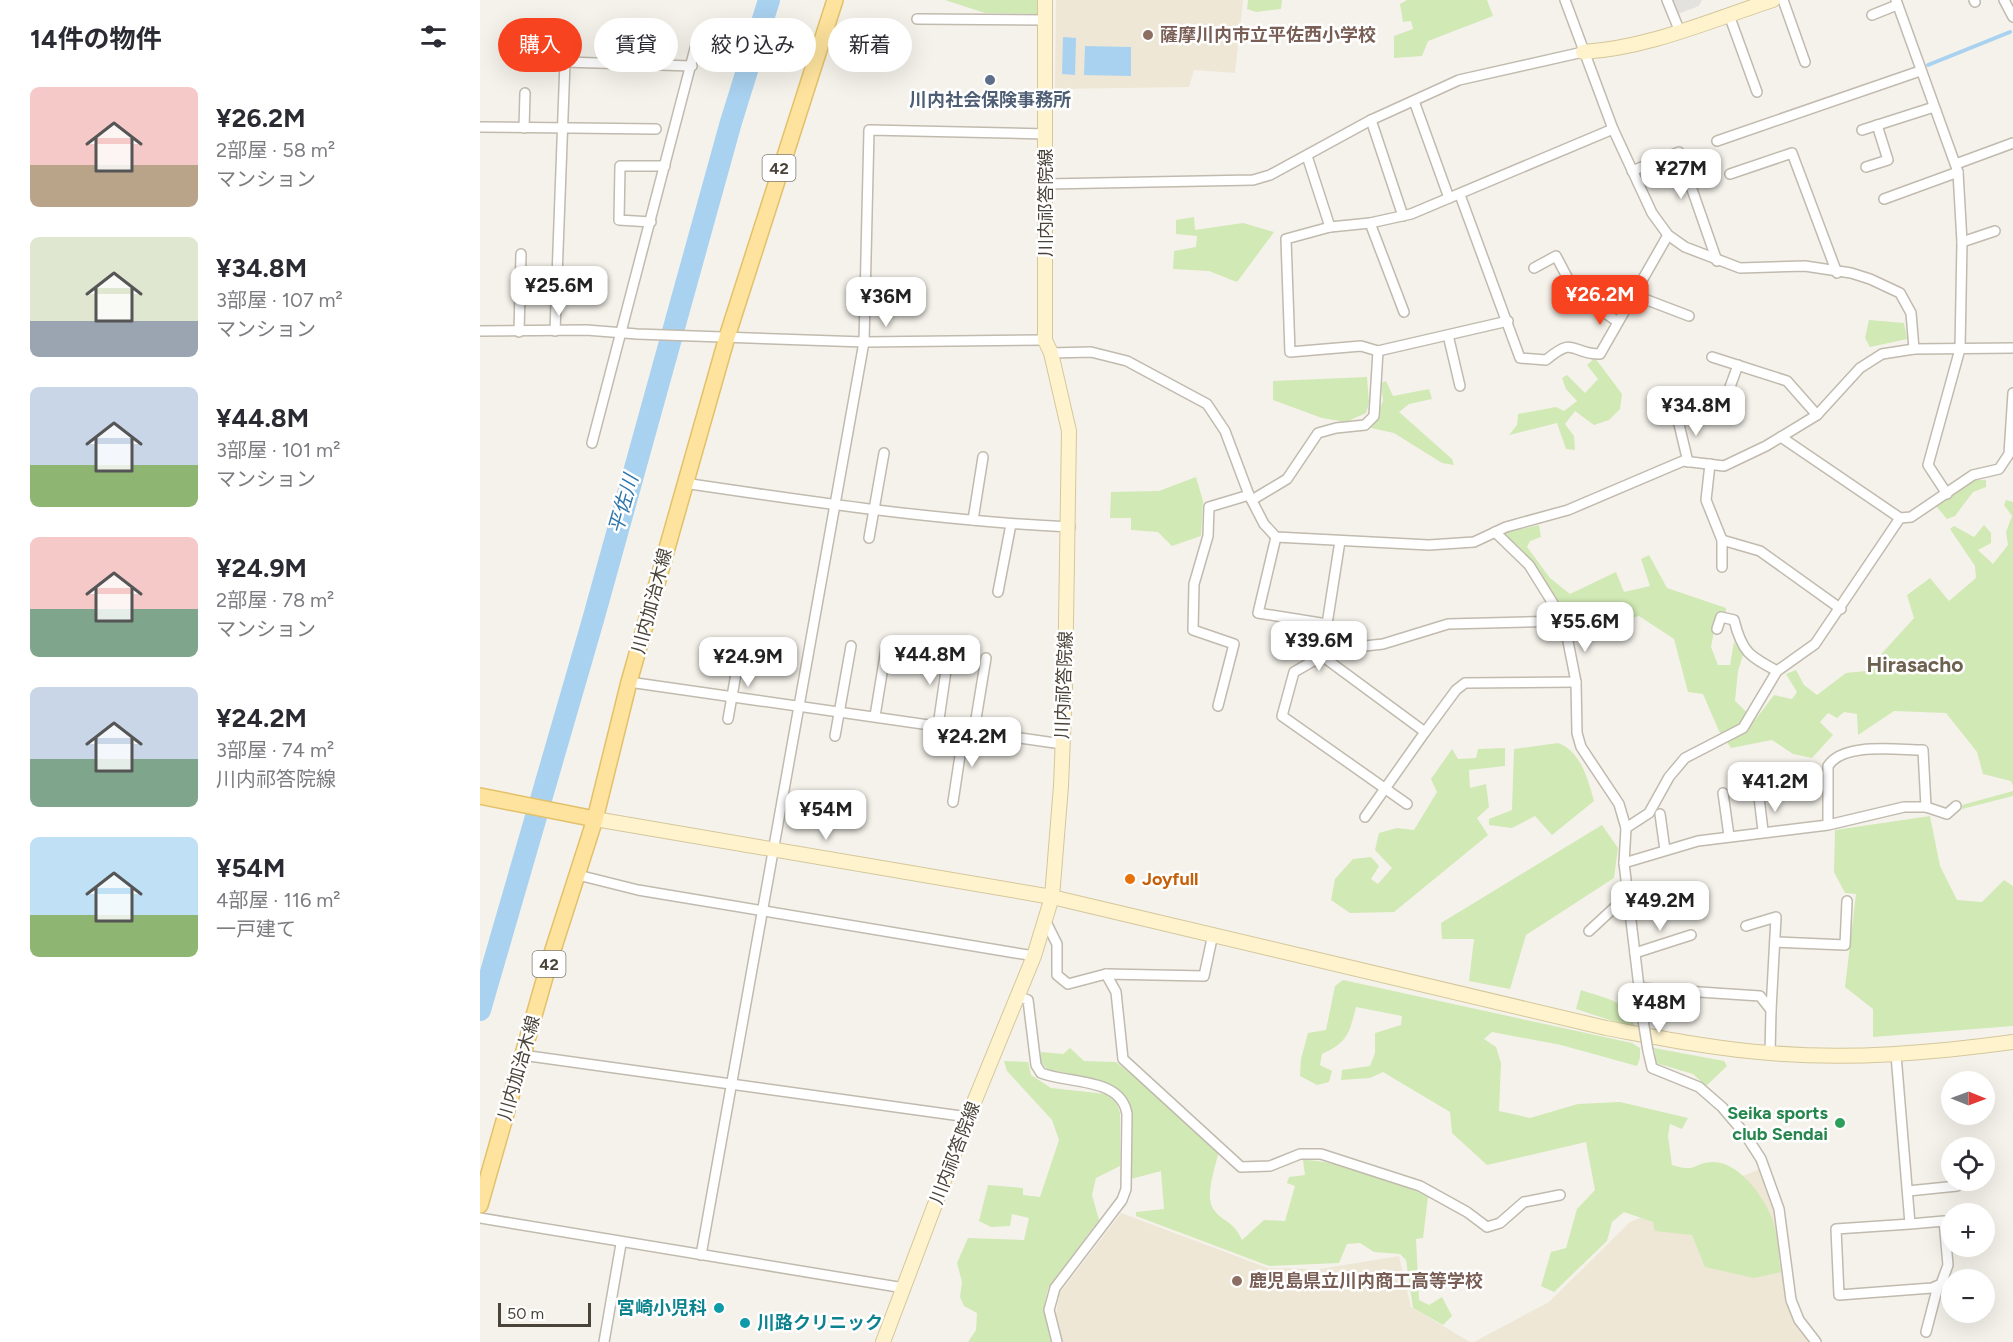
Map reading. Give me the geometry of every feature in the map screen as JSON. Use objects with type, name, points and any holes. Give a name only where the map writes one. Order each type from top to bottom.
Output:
[{"type":"main road","name":"川内加治木線","points":[[480,1205],[522,1055],[595,819],[629,682],[727,337],[836,0]]},
{"type":"main road","points":[[480,796],[595,819]]},
{"type":"street","name":"川内祁答院線","points":[[883,1342],[968,1117],[1034,956],[1052,897],[1058,844],[1062,744],[1070,527],[1070,431],[1048,346],[1046,0]]},
{"type":"street","points":[[1565,0],[1613,129],[1652,213],[1668,236],[1717,261],[1740,268],[1805,266],[1837,273],[1851,273],[1900,293],[1911,313],[1914,349]]},
{"type":"street","points":[[1667,0],[1680,32]]},
{"type":"street","points":[[1047,184],[1253,180],[1270,175],[1371,120],[1459,80],[1583,52],[1630,46],[1680,32],[1733,9],[1773,0]]},
{"type":"street","points":[[1783,0],[1805,62]]},
{"type":"street","points":[[2004,0],[2013,17]]},
{"type":"street","points":[[1872,15],[1897,2],[1920,71],[1957,168],[1962,242],[1960,349],[1928,465],[1947,494]]},
{"type":"street","points":[[1733,9],[1757,92]]},
{"type":"street","points":[[917,19],[1045,20]]},
{"type":"street","points":[[555,331],[565,62],[690,66]]},
{"type":"street","points":[[1717,141],[1920,71]]},
{"type":"street","points":[[592,443],[690,72]]},
{"type":"street","points":[[524,128],[525,93]]},
{"type":"street","points":[[1414,101],[1449,198]]},
{"type":"street","points":[[1862,130],[1934,107]]},
{"type":"street","points":[[1371,120],[1403,216]]},
{"type":"street","points":[[1866,167],[1888,160],[1877,125]]},
{"type":"street","points":[[480,127],[656,129]]},
{"type":"street","points":[[1508,321],[1378,351],[1362,346],[1290,352],[1286,239],[1330,227],[1370,223],[1403,216],[1460,195],[1613,129]]},
{"type":"street","points":[[701,1255],[864,342],[869,130],[1046,134]]},
{"type":"street","points":[[1884,199],[2013,143]]},
{"type":"street","points":[[1632,171],[1679,152],[1717,261]]},
{"type":"street","points":[[1730,174],[1792,153],[1837,273]]},
{"type":"street","points":[[1307,156],[1330,227]]},
{"type":"street","points":[[651,222],[619,220],[620,166],[665,166]]},
{"type":"street","points":[[1460,195],[1520,358],[1546,360],[1560,348],[1571,345],[1592,354],[1600,354],[1668,236]]},
{"type":"street","points":[[1370,223],[1404,312]]},
{"type":"street","points":[[1962,242],[1995,231]]},
{"type":"street","points":[[519,332],[521,254]]},
{"type":"street","points":[[1534,268],[1556,256],[1575,292],[1618,322]]},
{"type":"street","points":[[1634,296],[1689,316]]},
{"type":"street","points":[[480,332],[586,330],[864,342],[1048,346],[1091,352],[1127,361],[1208,404],[1225,431],[1251,498],[1264,524],[1276,537],[1458,544],[1474,542],[1495,532],[1568,510],[1683,461],[1724,466],[1781,437],[1817,415],[1860,368],[1882,354],[1914,349],[2013,348]]},
{"type":"street","points":[[1449,335],[1460,386]]},
{"type":"street","points":[[1218,706],[1234,644],[1193,630],[1194,584],[1208,536],[1209,507],[1251,498],[1287,479],[1318,433],[1336,428],[1365,425],[1374,416],[1378,351]]},
{"type":"street","points":[[1712,357],[1787,381],[1817,415]]},
{"type":"street","points":[[1726,398],[1738,365]]},
{"type":"street","points":[[1781,437],[1900,518],[1911,517],[1973,475],[1999,469],[2009,454],[2013,393]]},
{"type":"street","points":[[1678,420],[1688,462]]},
{"type":"street","points":[[869,538],[884,453]]},
{"type":"street","points":[[973,520],[983,457]]},
{"type":"street","points":[[1710,464],[1706,500],[1722,540],[1722,567]]},
{"type":"street","points":[[684,483],[874,510],[1011,524],[1070,527]]},
{"type":"street","points":[[1626,828],[1650,813],[1670,777],[1685,758],[1743,728],[1777,671],[1815,644],[1841,609],[1900,518]]},
{"type":"street","points":[[998,592],[1011,524]]},
{"type":"street","points":[[1495,532],[1529,566],[1564,621],[1576,682],[1577,734],[1581,747],[1619,804],[1626,828],[1624,863],[1643,1020],[1652,1068],[1699,1087],[1722,1107],[1745,1134],[1761,1159],[1779,1209],[1791,1300],[1799,1320],[1816,1342]]},
{"type":"street","points":[[1276,537],[1258,613],[1327,624]]},
{"type":"street","points":[[1722,540],[1760,551],[1841,609]]},
{"type":"street","points":[[1322,656],[1340,541]]},
{"type":"street","points":[[1717,629],[1721,617],[1734,620],[1739,641],[1749,656],[1777,671]]},
{"type":"street","points":[[1407,804],[1282,716],[1293,672],[1322,656],[1356,647],[1383,644],[1448,624],[1564,621]]},
{"type":"street","points":[[835,736],[851,646]]},
{"type":"street","points":[[875,717],[886,649]]},
{"type":"street","points":[[938,726],[949,650]]},
{"type":"street","points":[[728,719],[740,651]]},
{"type":"street","points":[[1322,656],[1425,732]]},
{"type":"street","points":[[974,731],[986,658]]},
{"type":"street","points":[[629,682],[1062,744]]},
{"type":"street","points":[[1365,817],[1456,690],[1465,683],[1576,682]]},
{"type":"street","points":[[953,802],[964,729]]},
{"type":"street","points":[[1828,825],[1828,766],[1832,758],[1851,750],[1923,750],[1926,807]]},
{"type":"street","points":[[1723,793],[1729,836]]},
{"type":"street","points":[[1759,797],[1763,831]]},
{"type":"street","points":[[1624,863],[1698,841],[1763,831],[1828,825],[1904,807],[1926,807],[1947,814],[1956,806]]},
{"type":"street","points":[[1660,814],[1665,850]]},
{"type":"street","points":[[595,819],[1052,897],[1606,1028],[1700,1045],[1770,1053],[1896,1055],[2013,1042]]},
{"type":"street","points":[[578,875],[638,890],[1034,956]]},
{"type":"street","points":[[1589,932],[1628,895]]},
{"type":"street","points":[[1774,942],[1845,945],[1847,901]]},
{"type":"street","points":[[1746,926],[1776,918],[1770,1053]]},
{"type":"street","points":[[1046,922],[1057,944],[1057,975],[1068,984],[1106,974],[1204,976],[1213,934]]},
{"type":"street","points":[[1635,953],[1691,935]]},
{"type":"street","points":[[1106,974],[1116,992],[1123,1059],[1241,1167],[1270,1166],[1300,1154],[1321,1154],[1420,1186],[1487,1227],[1500,1223],[1524,1202],[1560,1194]]},
{"type":"street","points":[[1639,988],[1760,996],[1772,1010]]},
{"type":"street","points":[[1018,996],[1028,1000],[1036,1065],[1041,1073],[1108,1088],[1119,1095],[1125,1104],[1127,1114],[1126,1189],[1122,1200],[1055,1288],[1049,1310],[1056,1342]]},
{"type":"street","points":[[522,1055],[968,1117]]},
{"type":"street","points":[[1896,1055],[1910,1224]]},
{"type":"street","points":[[1908,1191],[1941,1188]]},
{"type":"street","points":[[480,1218],[621,1244],[904,1288]]},
{"type":"street","points":[[1926,1332],[1938,1286],[1941,1284],[1948,1264],[1944,1221],[1836,1229],[1839,1295],[1938,1286]]},
{"type":"street","points":[[604,1342],[621,1244]]},
{"type":"shaded area","name":"薩摩川内市立平佐西小学校","points":[[1056,0],[1243,0],[1235,73],[1194,70],[1189,87],[1055,89]]},
{"type":"shaded area","points":[[1673,0],[1702,0],[1699,6],[1678,14]]},
{"type":"shaded area","name":"鹿児島県立川内商工高等学校","points":[[1760,1169],[1771,1192],[1776,1216],[1787,1301],[1811,1342],[1474,1342],[1549,1302],[1630,1222]]},
{"type":"shaded area","name":"鹿児島県立川内商工高等学校","points":[[1121,1213],[1268,1268],[1320,1269],[1399,1256],[1411,1307],[1470,1342],[1063,1342],[1056,1315],[1059,1294]]},
{"type":"green space","points":[[945,0],[1037,0],[1037,14],[985,13]]},
{"type":"green space","points":[[1248,0],[1282,0],[1281,9],[1256,12],[1247,9]]},
{"type":"green space","points":[[1407,0],[1487,0],[1493,16],[1428,41],[1422,56],[1394,58],[1394,36],[1413,29],[1411,21],[1403,22],[1400,4]]},
{"type":"green space","points":[[1194,217],[1195,230],[1243,223],[1274,232],[1237,282],[1209,271],[1173,269],[1174,251],[1196,247],[1197,236],[1176,234],[1176,220]]},
{"type":"green space","points":[[1869,320],[1904,323],[1907,339],[1870,347],[1865,338]]},
{"type":"green space","points":[[1595,358],[1622,394],[1620,409],[1609,420],[1594,425],[1575,411],[1565,424],[1574,436],[1575,450],[1566,449],[1557,423],[1509,435],[1517,425],[1518,414],[1556,407],[1564,411],[1577,401],[1566,389],[1562,378],[1567,375],[1585,393],[1598,379],[1587,365]]},
{"type":"green space","points":[[1367,377],[1369,403],[1366,413],[1346,422],[1322,418],[1273,400],[1273,381]]},
{"type":"green space","points":[[1386,381],[1393,396],[1429,389],[1432,399],[1409,404],[1399,412],[1452,459],[1454,465],[1442,463],[1394,433],[1371,428],[1383,401],[1381,383]]},
{"type":"green space","points":[[1196,477],[1203,501],[1201,536],[1172,546],[1158,532],[1131,530],[1131,518],[1110,518],[1111,492],[1159,491]]},
{"type":"green space","points":[[1973,480],[1986,480],[1986,487],[1973,492],[1955,516],[1947,519],[1936,506]]},
{"type":"green space","points":[[2006,500],[2013,502],[2013,786],[2011,781],[1983,774],[1977,752],[1946,713],[1894,711],[1858,735],[1857,714],[1844,712],[1837,718],[1828,713],[1820,722],[1833,735],[1812,758],[1793,754],[1772,740],[1731,748],[1719,731],[1703,694],[1688,692],[1674,639],[1639,616],[1577,635],[1545,581],[1504,533],[1539,525],[1541,537],[1530,541],[1527,547],[1550,578],[1570,594],[1616,572],[1624,592],[1650,586],[1641,559],[1649,555],[1667,588],[1726,608],[1726,613],[1717,615],[1711,647],[1718,665],[1730,665],[1734,642],[1743,655],[1738,671],[1735,701],[1755,720],[1774,695],[1792,699],[1797,692],[1786,674],[1796,670],[1804,685],[1817,695],[1846,673],[1866,671],[1914,618],[1907,595],[1930,578],[1949,601],[1976,578],[1975,566],[1950,529],[1954,526],[1974,537],[1984,525],[1991,533],[1991,543],[1978,550],[1993,564],[2008,545],[2006,532],[2012,516],[2004,505]]},
{"type":"green space","points":[[1558,743],[1566,747],[1578,759],[1594,801],[1552,835],[1535,816],[1512,828],[1489,825],[1489,819],[1512,810],[1514,749]]},
{"type":"green space","points":[[1505,748],[1505,766],[1469,770],[1470,788],[1486,784],[1489,807],[1477,818],[1488,835],[1394,912],[1350,913],[1331,900],[1335,879],[1353,859],[1371,857],[1379,866],[1371,879],[1378,884],[1392,868],[1375,850],[1379,833],[1397,828],[1414,830],[1437,792],[1431,779],[1452,749],[1458,759],[1476,758],[1478,749]]},
{"type":"green space","points":[[2013,791],[2013,796],[1962,809],[1962,805]]},
{"type":"green space","points":[[1930,816],[1940,866],[1957,900],[1982,902],[2004,880],[2013,886],[2013,1026],[1873,1037],[1873,1009],[1845,987],[1856,894],[1845,893],[1834,872],[1835,830]]},
{"type":"green space","points":[[1602,825],[1618,848],[1614,878],[1526,935],[1510,989],[1469,981],[1474,939],[1442,939],[1441,923]]},
{"type":"green space","points":[[1343,980],[1632,1043],[1640,1048],[1637,1066],[1561,1045],[1492,1032],[1484,1039],[1496,1047],[1501,1063],[1499,1111],[1530,1118],[1578,1104],[1620,1102],[1688,1118],[1682,1129],[1670,1124],[1668,1136],[1672,1165],[1691,1168],[1712,1162],[1722,1163],[1750,1182],[1764,1202],[1773,1221],[1781,1272],[1754,1278],[1705,1267],[1692,1235],[1655,1231],[1653,1222],[1624,1212],[1612,1222],[1607,1241],[1554,1292],[1541,1286],[1551,1252],[1566,1248],[1577,1209],[1595,1190],[1586,1142],[1487,1165],[1452,1133],[1450,1112],[1383,1072],[1370,1078],[1341,1080],[1342,1070],[1370,1066],[1375,1053],[1375,1033],[1401,1025],[1402,1016],[1356,1007],[1346,1036],[1322,1054],[1320,1065],[1332,1071],[1329,1082],[1317,1085],[1300,1076],[1301,1059],[1308,1033],[1326,1030],[1335,986]]},
{"type":"green space","points":[[1581,990],[1623,1006],[1632,1019],[1634,1028],[1576,1009]]},
{"type":"green space","points":[[1070,1048],[1084,1061],[1116,1062],[1147,1087],[1218,1154],[1211,1183],[1211,1204],[1218,1214],[1232,1225],[1242,1240],[1264,1220],[1285,1221],[1295,1186],[1287,1183],[1289,1177],[1305,1175],[1303,1160],[1331,1163],[1367,1172],[1428,1197],[1423,1238],[1416,1239],[1419,1300],[1429,1305],[1442,1297],[1452,1316],[1443,1325],[1413,1308],[1406,1260],[1400,1254],[1374,1252],[1360,1243],[1347,1244],[1339,1263],[1269,1266],[1136,1216],[1136,1212],[1164,1209],[1161,1171],[1131,1179],[1132,1126],[1130,1109],[1125,1097],[1115,1088],[1100,1081],[1047,1069],[1041,1062],[1041,1052],[1063,1054]]},
{"type":"green space","points":[[1654,1048],[1724,1061],[1727,1066],[1706,1086],[1693,1074],[1656,1063]]},
{"type":"green space","points":[[1004,1061],[1028,1062],[1031,1075],[1051,1088],[1106,1094],[1116,1102],[1120,1113],[1120,1166],[1096,1178],[1092,1195],[1099,1220],[1049,1287],[1045,1301],[1045,1314],[1051,1342],[968,1342],[976,1330],[977,1313],[964,1306],[960,1297],[962,1282],[957,1263],[968,1238],[1024,1240],[1029,1218],[1012,1214],[1010,1226],[991,1227],[979,1221],[988,1185],[1023,1188],[1023,1195],[1040,1197],[1059,1140],[1052,1120],[1007,1071]]},
{"type":"water","points":[[1063,37],[1076,38],[1075,75],[1062,74]]},
{"type":"water","points":[[1085,46],[1131,47],[1131,76],[1084,75]]},
{"type":"waterway","name":"平佐川","points":[[480,1010],[593,620],[731,122],[769,0]]},
{"type":"waterway","points":[[1928,65],[2010,32]]},
{"type":"place","name":"薩摩川内市立平佐西小学校","points":[[1148,35]]},
{"type":"place","name":"川内社会保険事務所","points":[[990,80]]},
{"type":"place","name":"Joyfull","points":[[1130,879]]},
{"type":"place","name":"Seika sports club Sendai","points":[[1840,1123]]},
{"type":"place","name":"鹿児島県立川内商工高等学校","points":[[1237,1281]]},
{"type":"place","name":"宮崎小児科","points":[[719,1308]]},
{"type":"place","name":"川路クリニック","points":[[745,1323]]},
{"type":"district","name":"Hirasacho","points":[[1915,664]]}]
